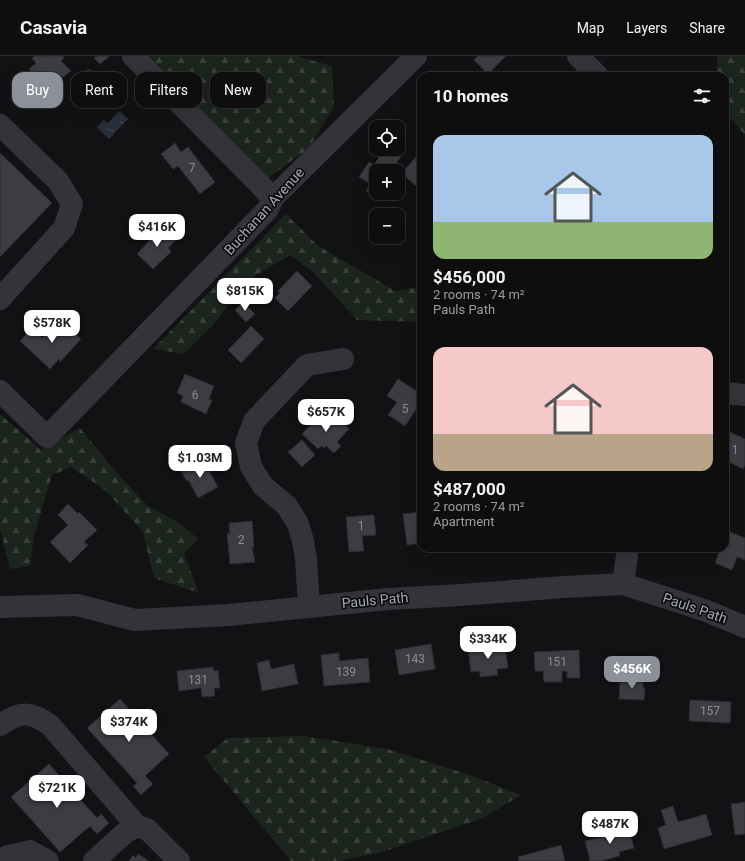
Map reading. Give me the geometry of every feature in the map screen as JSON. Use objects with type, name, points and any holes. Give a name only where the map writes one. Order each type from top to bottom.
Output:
[{"type":"street","points":[[133,56],[274,198]]},
{"type":"street","name":"Buchanan Avenue","points":[[0,391],[47,437],[268,210],[274,198],[416,56]]},
{"type":"street","points":[[578,56],[594,72]]},
{"type":"street","points":[[0,125],[58,181],[72,204],[64,228],[0,299]]},
{"type":"street","points":[[309,606],[306,559],[298,524],[287,506],[263,486],[259,480],[251,467],[246,443],[254,421],[307,365],[343,359]]},
{"type":"street","points":[[729,393],[745,395]]},
{"type":"street","points":[[623,584],[627,552]]},
{"type":"street","name":"Pauls Path","points":[[0,607],[77,605],[135,620],[230,615],[388,599],[623,584],[704,610],[745,626]]},
{"type":"street","points":[[0,725],[18,715],[28,714],[38,717],[50,725],[137,826],[147,829],[179,861]]},
{"type":"street","points":[[94,861],[126,832],[137,826]]},
{"type":"street","points":[[2,861],[8,856],[30,851],[48,861]]},
{"type":"green space","points":[[149,56],[296,56],[332,66],[334,107],[309,148],[268,178],[200,108],[202,108],[202,72],[165,72]]},
{"type":"green space","points":[[717,56],[745,56],[745,135],[729,115],[729,72],[717,72]]},
{"type":"green space","points":[[286,214],[317,245],[395,291],[417,288],[417,322],[357,320],[312,271],[290,255],[250,279],[212,326],[184,354],[153,349]]},
{"type":"green space","points":[[0,414],[41,450],[80,428],[117,473],[149,507],[178,522],[198,539],[184,554],[199,593],[154,578],[143,532],[105,490],[71,467],[52,475],[34,535],[30,566],[10,569],[0,529]]},
{"type":"green space","points":[[304,736],[387,749],[467,774],[521,795],[481,819],[379,853],[341,861],[291,861],[204,757],[228,738]]},
{"type":"water","points":[[88,69],[95,72],[85,72]]},
{"type":"water","points":[[119,111],[128,119],[109,139],[97,127],[104,120],[108,123]]},
{"type":"building","points":[[35,56],[63,56],[64,58],[61,61],[71,71],[63,77],[63,72],[32,72],[29,69],[36,63],[32,58]]},
{"type":"building","points":[[97,56],[109,57],[100,64],[94,58]]},
{"type":"building","points":[[478,56],[506,56],[490,72],[486,72],[474,60]]},
{"type":"building","points":[[175,143],[181,152],[188,147],[215,182],[200,194],[178,166],[173,169],[161,154]]},
{"type":"building","points":[[0,153],[52,203],[0,257]]},
{"type":"building","points":[[380,156],[401,156],[396,164],[375,164]]},
{"type":"building","points":[[417,156],[417,187],[405,176],[405,170]]},
{"type":"building","points":[[369,162],[372,164],[369,164],[369,183],[359,177]]},
{"type":"building","points":[[163,226],[177,239],[168,248],[171,252],[153,269],[137,254]]},
{"type":"building","points":[[297,271],[312,286],[288,311],[275,298],[280,293],[278,291]]},
{"type":"building","points":[[243,302],[255,314],[246,322],[235,310]]},
{"type":"building","points":[[59,319],[81,339],[60,362],[59,359],[50,369],[20,341],[32,328],[42,338]]},
{"type":"building","points":[[251,326],[264,339],[241,363],[228,350]]},
{"type":"building","points":[[185,374],[214,386],[209,399],[212,400],[206,414],[181,402],[183,396],[177,393]]},
{"type":"building","points":[[398,379],[417,391],[417,408],[405,426],[388,415],[397,402],[387,396]]},
{"type":"building","points":[[331,411],[349,429],[337,442],[341,446],[334,453],[326,446],[324,448],[321,446],[318,449],[302,434],[315,420],[319,423]]},
{"type":"building","points":[[729,432],[745,439],[745,465],[743,469],[729,462]]},
{"type":"building","points":[[302,440],[315,455],[302,467],[288,452]]},
{"type":"building","points":[[203,460],[218,487],[198,498],[189,481],[186,480],[181,471]]},
{"type":"building","points":[[68,504],[78,514],[79,512],[97,530],[84,542],[88,545],[70,563],[50,542],[68,525],[58,515]]},
{"type":"building","points":[[417,512],[417,544],[407,545],[403,514]]},
{"type":"building","points":[[374,515],[376,535],[362,536],[364,551],[349,552],[346,517]]},
{"type":"building","points":[[252,521],[254,547],[252,547],[255,562],[230,564],[227,533],[230,534],[229,523]]},
{"type":"building","points":[[729,531],[745,538],[745,560],[737,557],[732,570],[715,563],[719,552],[729,552]]},
{"type":"building","points":[[431,644],[435,669],[399,675],[395,650]]},
{"type":"building","points":[[487,644],[488,648],[505,646],[508,668],[497,669],[498,675],[480,677],[480,671],[471,672],[468,648],[481,647],[480,645]]},
{"type":"building","points":[[579,650],[580,678],[567,678],[567,671],[562,671],[562,682],[544,682],[543,671],[535,671],[534,652]]},
{"type":"building","points":[[339,653],[339,661],[368,658],[370,682],[324,686],[321,655]]},
{"type":"building","points":[[269,660],[271,669],[294,664],[298,684],[262,691],[257,663]]},
{"type":"building","points":[[213,667],[214,671],[218,670],[220,688],[214,688],[215,696],[202,697],[201,688],[179,691],[177,671]]},
{"type":"building","points":[[620,679],[643,681],[643,688],[645,688],[644,700],[619,699]]},
{"type":"building","points":[[120,699],[169,754],[145,776],[153,784],[141,795],[133,786],[137,783],[87,728]]},
{"type":"building","points":[[690,700],[731,702],[730,723],[689,721]]},
{"type":"building","points":[[49,764],[97,818],[101,814],[109,823],[97,834],[90,826],[60,852],[11,797]]},
{"type":"building","points":[[745,802],[745,834],[735,835],[731,804]]},
{"type":"building","points":[[673,806],[678,822],[706,814],[712,835],[664,849],[658,828],[666,825],[661,810]]},
{"type":"building","points":[[628,825],[634,848],[619,852],[620,856],[601,861],[590,861],[585,841],[614,834],[613,829]]},
{"type":"building","points":[[561,845],[565,861],[519,861],[518,857]]},
{"type":"building","points":[[138,854],[149,861],[129,861],[133,855],[136,858]]}]
